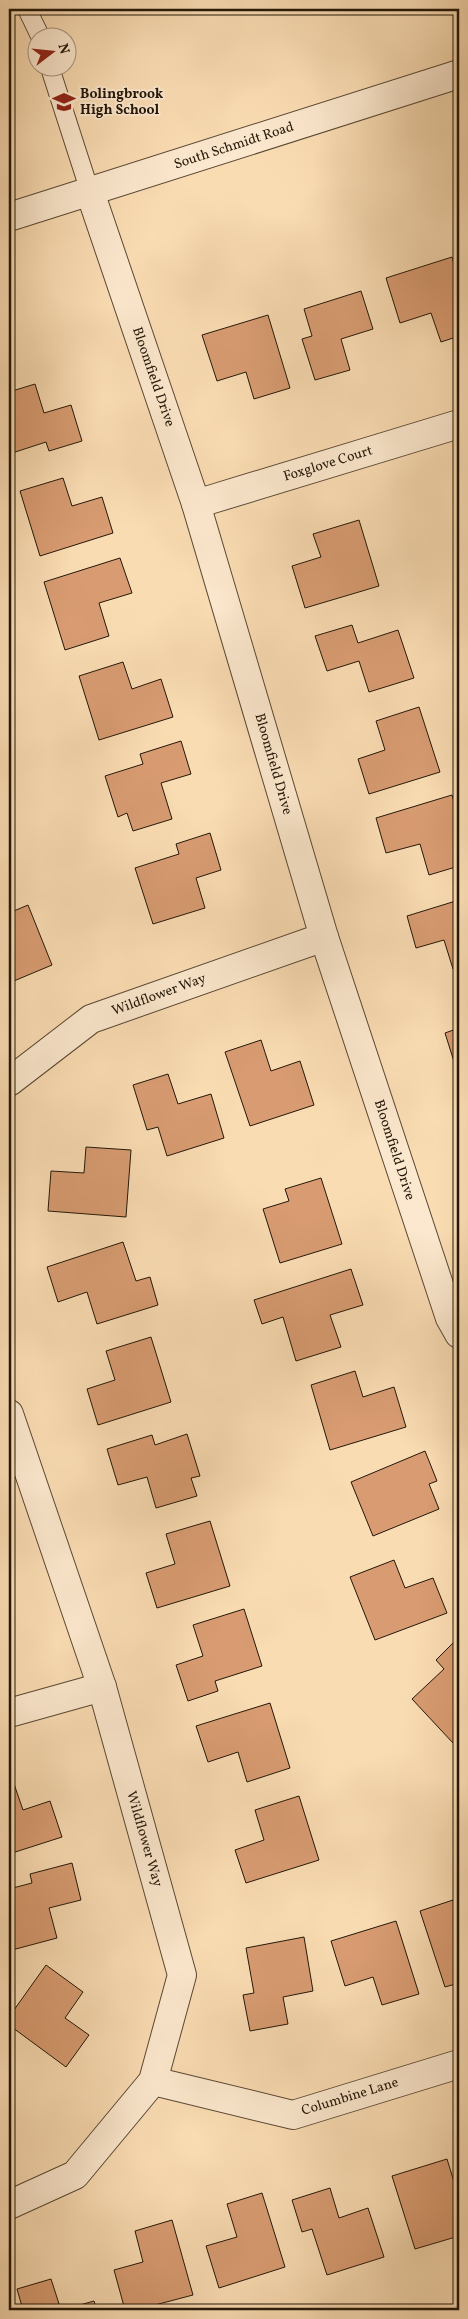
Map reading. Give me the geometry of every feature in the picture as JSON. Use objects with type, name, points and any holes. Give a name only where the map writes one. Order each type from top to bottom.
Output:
[{"type":"street","name":"South Schmidt Road","points":[[9,217],[459,74]]},
{"type":"street","name":"Bloomfield Drive","points":[[90,192],[196,504],[324,937],[450,1318],[459,1334]]},
{"type":"street","name":"Foxglove Court","points":[[196,504],[459,424]]},
{"type":"street","name":"Wildflower Way","points":[[9,1082],[91,1020],[324,937]]},
{"type":"street","name":"Wildflower Way","points":[[9,1414],[102,1687],[182,1975],[153,2081],[75,2175],[9,2205]]},
{"type":"street","points":[[9,1713],[102,1687]]},
{"type":"street","name":"Columbine Lane","points":[[153,2081],[293,2115],[459,2064]]},
{"type":"lane","points":[[27,9],[36,28]]},
{"type":"lane","points":[[53,78],[90,192]]},
{"type":"building","points":[[452,257],[459,281],[459,336],[441,342],[431,313],[400,323],[386,278]]},
{"type":"building","points":[[361,291],[373,329],[341,339],[350,370],[315,380],[302,339],[312,336],[304,309]]},
{"type":"building","points":[[268,315],[290,388],[254,399],[246,372],[217,381],[202,335]]},
{"type":"building","points":[[35,384],[44,413],[71,405],[82,441],[49,451],[46,442],[9,454],[9,392]]},
{"type":"building","points":[[63,478],[72,506],[102,497],[113,533],[40,556],[20,491]]},
{"type":"building","points":[[359,520],[379,586],[305,608],[292,566],[321,557],[313,534]]},
{"type":"building","points":[[120,558],[132,593],[99,603],[109,636],[65,650],[44,582]]},
{"type":"building","points":[[352,625],[358,643],[398,630],[414,678],[369,692],[359,661],[327,671],[315,636]]},
{"type":"building","points":[[123,662],[132,689],[161,679],[173,717],[99,740],[79,676]]},
{"type":"building","points":[[419,707],[440,772],[369,794],[358,759],[385,750],[376,721]]},
{"type":"building","points":[[181,741],[191,774],[161,783],[172,819],[133,831],[127,813],[118,817],[105,776],[143,764],[140,754]]},
{"type":"building","points":[[452,795],[459,818],[459,866],[429,875],[420,844],[386,853],[376,818]]},
{"type":"building","points":[[210,833],[221,870],[196,878],[205,908],[153,924],[135,868],[179,854],[176,844]]},
{"type":"building","points":[[459,900],[459,967],[453,969],[444,940],[416,948],[407,916]]},
{"type":"building","points":[[28,905],[52,965],[9,983],[9,913]]},
{"type":"building","points":[[459,1028],[459,1067],[456,1068],[445,1033]]},
{"type":"building","points":[[261,1040],[271,1071],[300,1061],[314,1105],[250,1126],[225,1052]]},
{"type":"building","points":[[168,1074],[178,1104],[211,1094],[224,1138],[167,1156],[158,1127],[147,1130],[133,1085]]},
{"type":"building","points":[[86,1147],[131,1150],[126,1217],[48,1211],[51,1171],[84,1173]]},
{"type":"building","points":[[321,1178],[342,1244],[280,1263],[263,1209],[289,1201],[285,1189]]},
{"type":"building","points":[[123,1242],[136,1281],[150,1277],[158,1305],[97,1324],[87,1292],[58,1302],[47,1267]]},
{"type":"building","points":[[351,1269],[363,1305],[330,1315],[341,1347],[296,1361],[283,1317],[262,1324],[254,1300]]},
{"type":"building","points":[[151,1337],[171,1402],[98,1425],[87,1389],[115,1380],[106,1351]]},
{"type":"building","points":[[355,1371],[363,1397],[394,1387],[406,1427],[330,1450],[311,1385]]},
{"type":"building","points":[[187,1434],[200,1476],[191,1478],[197,1496],[156,1508],[147,1477],[118,1485],[107,1449],[152,1435],[155,1445]]},
{"type":"building","points":[[425,1451],[437,1481],[429,1484],[439,1509],[373,1536],[351,1482]]},
{"type":"building","points":[[210,1521],[230,1586],[157,1608],[146,1573],[175,1564],[166,1534]]},
{"type":"building","points":[[394,1560],[405,1588],[433,1578],[447,1613],[375,1640],[350,1577]]},
{"type":"building","points":[[244,1609],[262,1666],[215,1681],[218,1691],[188,1701],[176,1665],[203,1656],[193,1625]]},
{"type":"building","points":[[459,1637],[459,1738],[453,1743],[412,1699],[444,1669],[436,1660]]},
{"type":"building","points":[[270,1703],[290,1768],[247,1782],[238,1752],[208,1762],[196,1726]]},
{"type":"building","points":[[13,1781],[23,1810],[50,1801],[62,1837],[9,1854],[9,1782]]},
{"type":"building","points":[[299,1796],[319,1860],[246,1883],[235,1850],[264,1840],[255,1810]]},
{"type":"building","points":[[72,1863],[81,1900],[49,1908],[57,1938],[12,1950],[9,1937],[9,1889],[32,1883],[30,1874]]},
{"type":"building","points":[[459,1898],[459,1983],[445,1987],[420,1911]]},
{"type":"building","points":[[396,1921],[419,1994],[382,2005],[373,1977],[345,1986],[331,1941]]},
{"type":"building","points":[[304,1937],[313,1991],[283,1997],[288,2024],[250,2031],[243,1995],[254,1993],[246,1948]]},
{"type":"building","points":[[46,1965],[83,1992],[65,2018],[89,2035],[66,2067],[9,2025],[9,2017]]},
{"type":"building","points":[[447,2159],[459,2198],[459,2236],[415,2249],[392,2176]]},
{"type":"building","points":[[330,2188],[339,2218],[368,2208],[384,2257],[327,2275],[312,2229],[302,2232],[292,2200]]},
{"type":"building","points":[[262,2193],[285,2267],[219,2288],[206,2246],[237,2237],[227,2204]]},
{"type":"building","points":[[172,2220],[193,2295],[136,2310],[125,2310],[114,2270],[143,2262],[135,2231]]},
{"type":"building","points":[[51,2279],[61,2310],[23,2310],[17,2289]]},
{"type":"building","points":[[94,2301],[97,2310],[62,2310]]},
{"type":"place","name":"Bolingbrook High School","points":[[64,102]]}]
